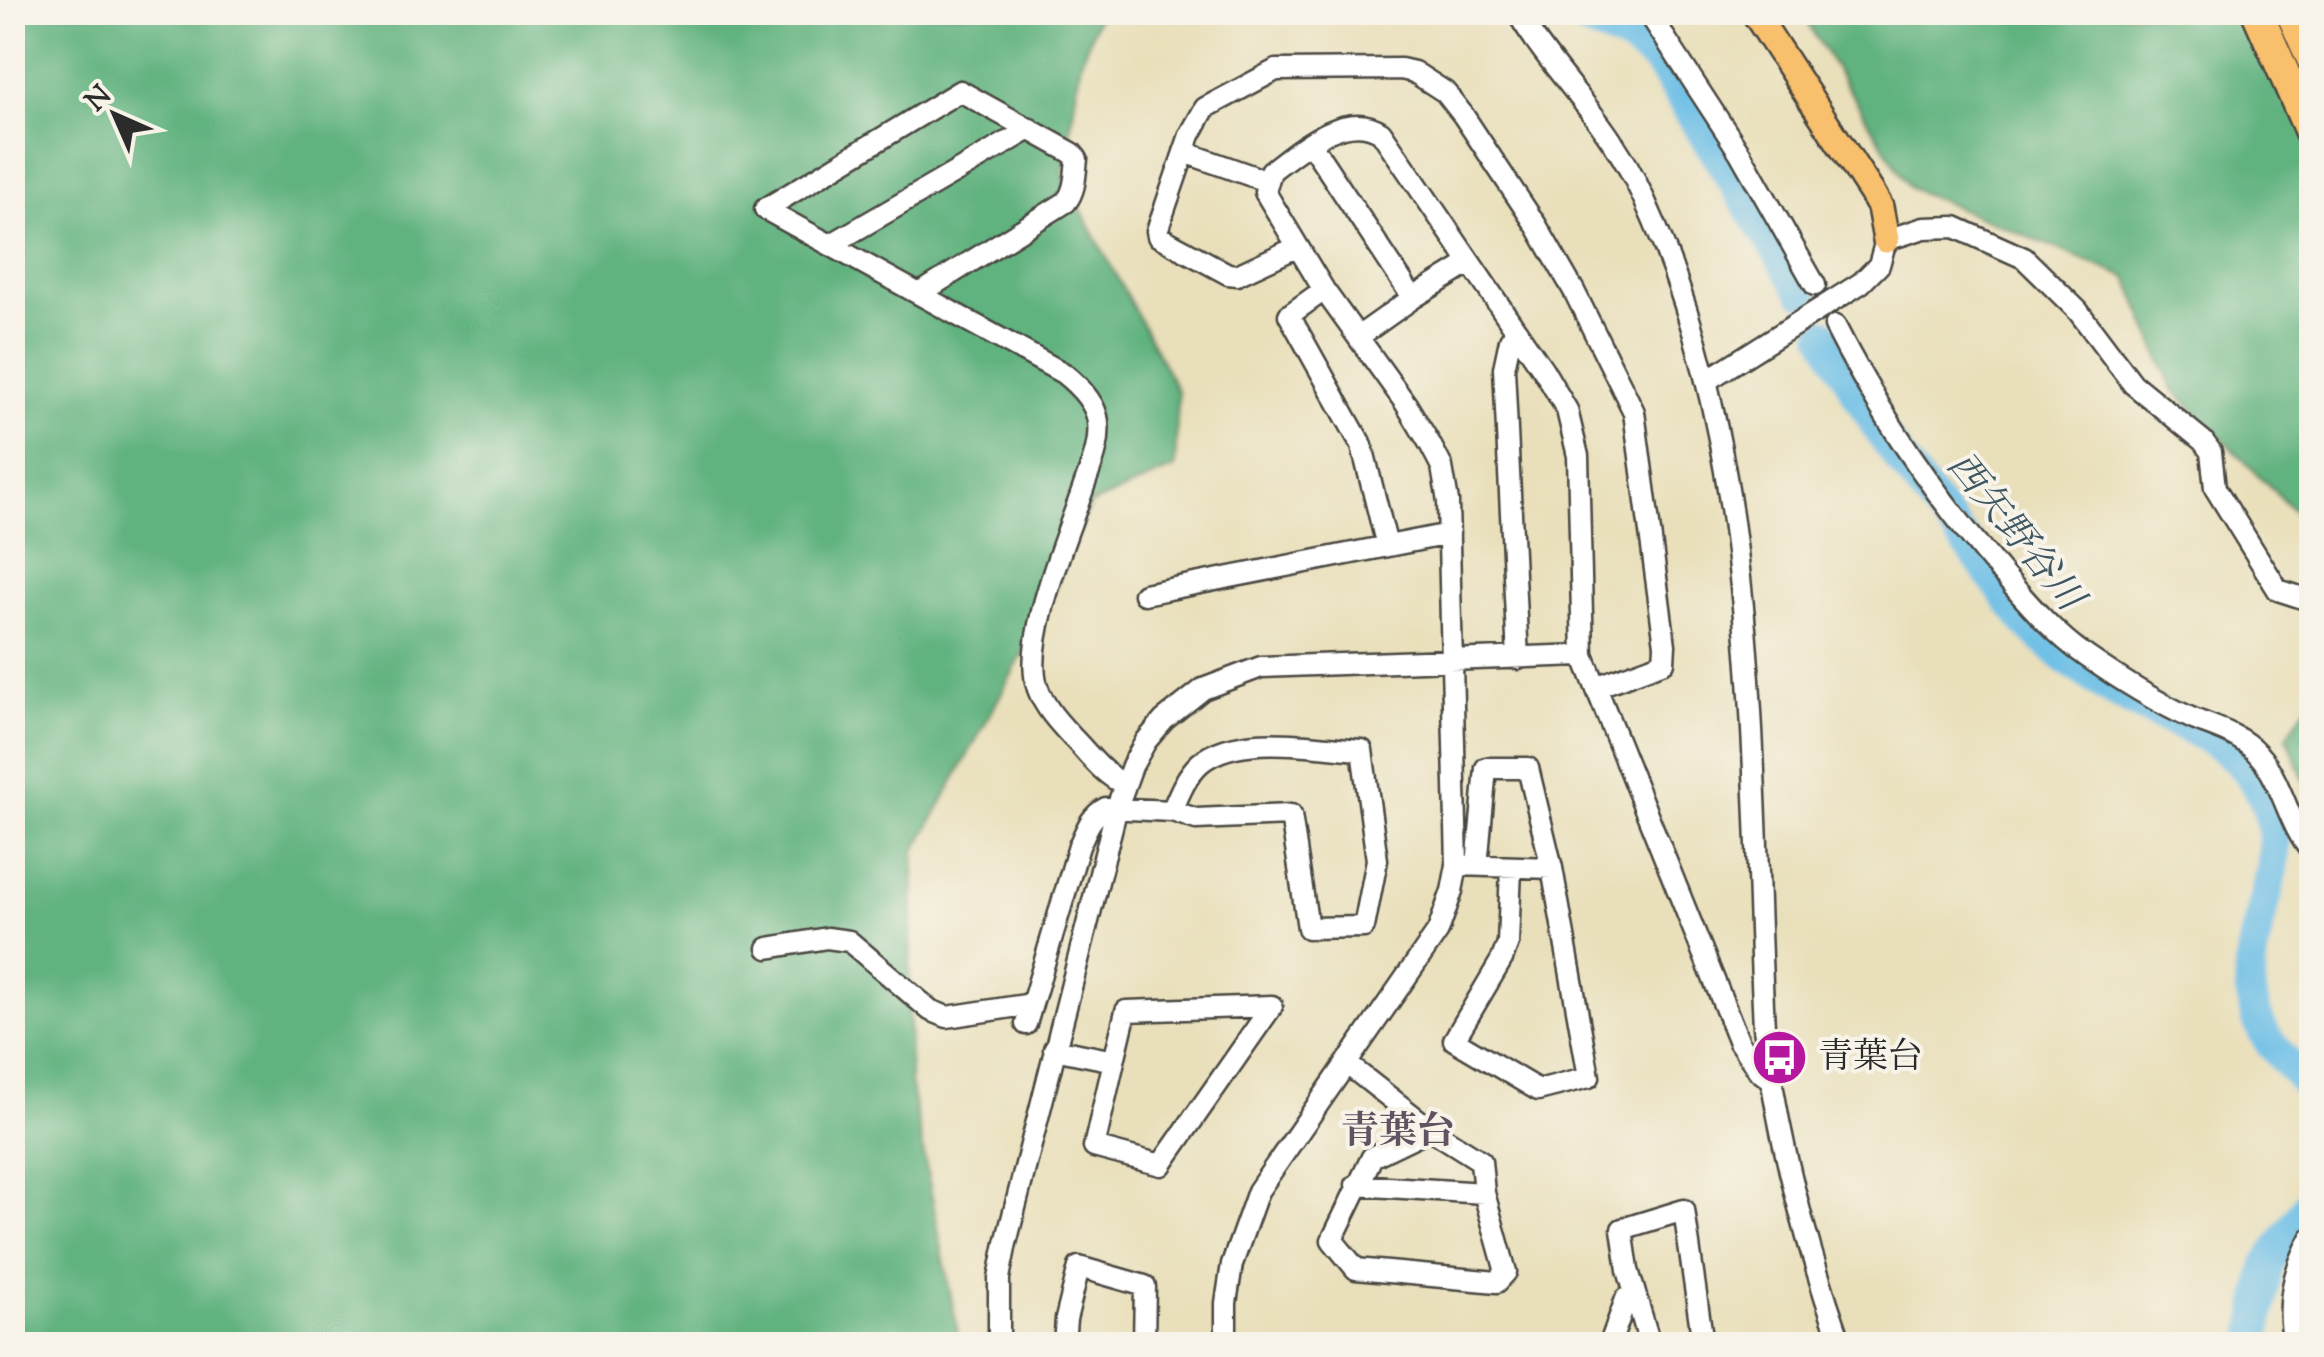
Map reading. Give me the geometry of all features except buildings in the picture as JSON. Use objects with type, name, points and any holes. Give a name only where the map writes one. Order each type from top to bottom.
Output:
[{"type":"highway","points":[[2257,12],[2312,136]]},
{"type":"highway","points":[[2291,12],[2312,59]]},
{"type":"main road","points":[[1754,12],[1880,206],[1886,240]]},
{"type":"street","points":[[1517,12],[1598,119],[1632,176],[1682,296],[1706,381],[1743,588],[1764,1028],[1770,1079],[1798,1205],[1841,1344]]},
{"type":"street","points":[[1648,12],[1731,138],[1815,285]]},
{"type":"street","points":[[1298,248],[1237,275],[1164,242],[1157,230],[1184,152],[1205,108],[1276,70],[1401,69],[1429,80],[1453,101],[1536,225],[1574,291],[1634,412],[1666,645],[1664,662],[1596,687]]},
{"type":"street","points":[[919,294],[1066,202],[1072,195],[1077,159],[1072,153],[960,91],[765,209],[1063,374],[1077,384],[1092,404],[1098,419],[1096,449],[1054,572],[1033,649],[1034,668],[1048,709],[1106,772],[1124,784]]},
{"type":"street","points":[[1467,866],[1449,660],[1449,534],[1447,485],[1442,467],[1406,404],[1324,290],[1265,192],[1271,171],[1346,124],[1370,125],[1381,132],[1559,394],[1574,432],[1578,456],[1583,655],[1739,1042],[1758,1071],[1770,1079]]},
{"type":"street","points":[[830,246],[1030,129]]},
{"type":"street","points":[[1311,144],[1413,298]]},
{"type":"street","points":[[1184,152],[1266,181]]},
{"type":"street","points":[[1706,381],[1861,283],[1879,264],[1886,240],[1924,228],[1955,227],[2038,268],[2078,311],[2133,384],[2204,442],[2211,452],[2216,488],[2278,590],[2312,600]]},
{"type":"street","points":[[1358,337],[1470,264]]},
{"type":"street","points":[[1324,290],[1289,315],[1362,446],[1387,546]]},
{"type":"street","points":[[1835,326],[1868,392],[1904,449],[1964,529],[2035,611],[2084,654],[2150,697],[2229,732],[2252,748],[2272,772],[2294,825],[2312,852]]},
{"type":"street","points":[[1517,331],[1510,340],[1504,368],[1518,659]]},
{"type":"street","points":[[1144,594],[1449,534]]},
{"type":"street","points":[[999,1344],[999,1278],[1006,1242],[1117,807],[1146,741],[1186,701],[1218,681],[1261,667],[1583,655]]},
{"type":"street","points":[[768,948],[827,938],[849,942],[930,1010],[947,1018],[1029,1014],[1079,846],[1097,812],[1117,807],[1172,811],[1196,819],[1291,815],[1308,928],[1364,927],[1377,860],[1362,750],[1240,744],[1202,761],[1172,811]]},
{"type":"street","points":[[1226,1344],[1226,1303],[1232,1264],[1258,1192],[1438,931],[1452,891],[1467,866],[1486,768],[1528,768],[1552,868],[1589,1077],[1538,1090],[1454,1040],[1508,943],[1511,868]]},
{"type":"street","points":[[1467,866],[1552,868]]},
{"type":"street","points":[[1272,1006],[1161,1165],[1094,1146],[1114,1061],[1126,1012],[1272,1006]]},
{"type":"street","points":[[1054,1049],[1114,1061]]},
{"type":"street","points":[[1346,1064],[1430,1129],[1480,1161],[1484,1193],[1506,1272],[1497,1282],[1356,1269],[1332,1240],[1372,1157],[1430,1129]]},
{"type":"street","points":[[1356,1186],[1484,1193]]},
{"type":"street","points":[[1650,1344],[1634,1294],[1622,1229],[1684,1210],[1703,1344]]},
{"type":"street","points":[[2294,1344],[2289,1294],[2301,1256],[2312,1237]]},
{"type":"street","points":[[1064,1344],[1079,1267],[1145,1286],[1144,1344]]},
{"type":"street","points":[[1610,1344],[1626,1298],[1634,1294]]},
{"type":"green space","points":[[12,13],[1099,13],[1081,61],[1063,176],[1178,392],[1175,468],[1091,504],[1040,622],[915,852],[909,985],[910,1082],[960,1344],[13,1344]]},
{"type":"green space","points":[[1801,13],[2311,13],[2311,528],[2172,388],[2128,278],[1910,188]]},
{"type":"green space","points":[[2311,698],[2311,799],[2287,736]]},
{"type":"waterway","name":"西矢野谷川","points":[[1564,12],[1628,39],[1657,60],[1803,292]]},
{"type":"waterway","name":"西矢野谷川","points":[[1825,334],[1889,444],[2030,626],[2107,686],[2221,746],[2250,776],[2263,797],[2272,827],[2274,855],[2255,939],[2251,996],[2264,1034],[2312,1090]]},
{"type":"waterway","name":"西矢野谷川","points":[[2254,1344],[2268,1264],[2312,1199]]},
{"type":"place","name":"青葉台","points":[[1779,1058]]},
{"type":"district","name":"青葉台","points":[[1398,1134]]}]
